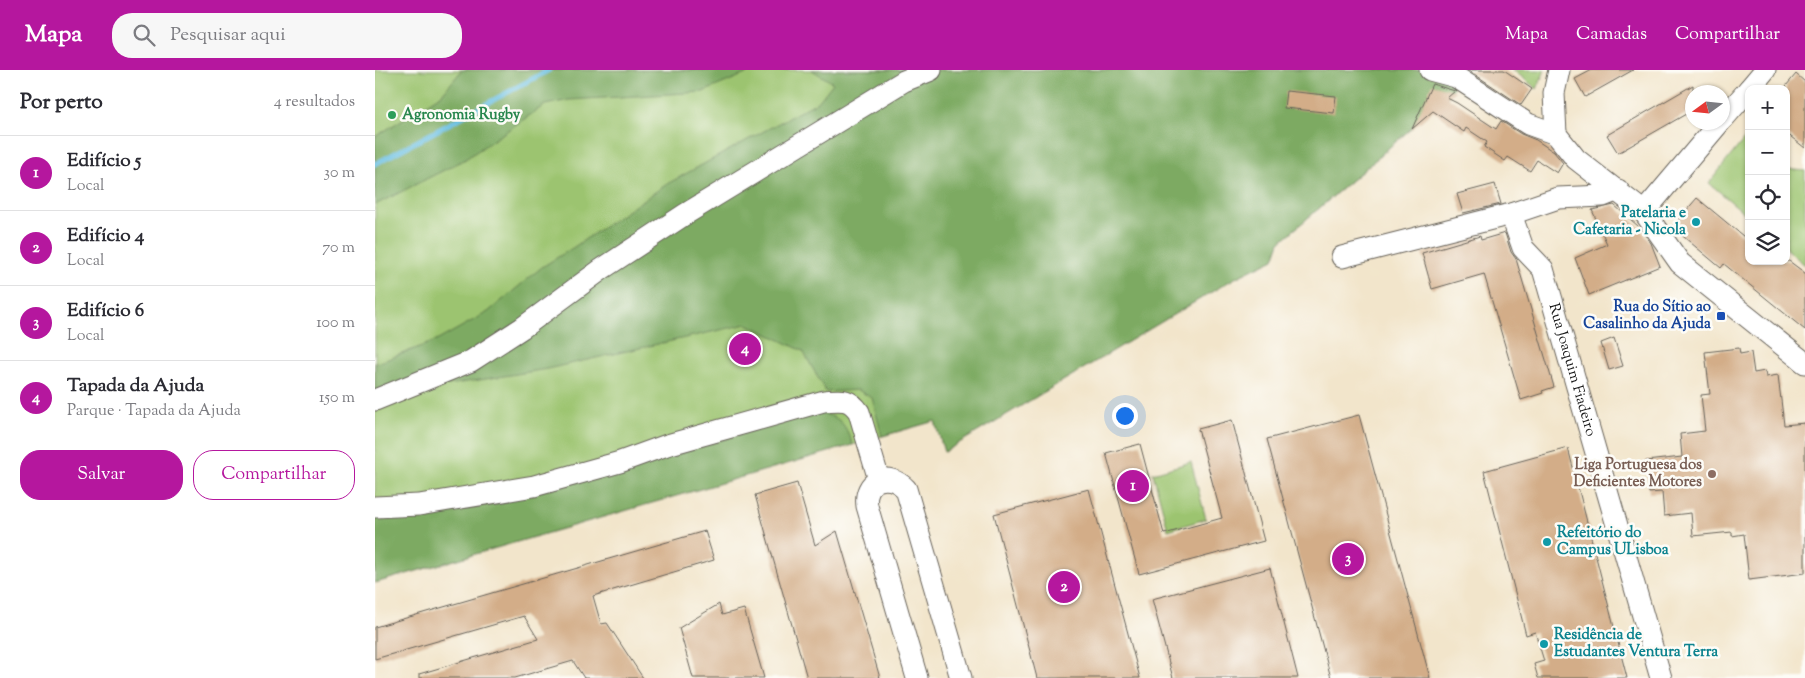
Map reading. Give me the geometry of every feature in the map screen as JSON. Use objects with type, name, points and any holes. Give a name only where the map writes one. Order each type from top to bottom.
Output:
[{"type":"street","points":[[375,400],[471,361],[522,328],[602,269],[684,215],[904,81],[931,70]]},
{"type":"street","points":[[1431,70],[1457,77],[1528,124],[1555,134],[1576,159],[1644,212],[1680,263],[1805,363]]},
{"type":"street","points":[[1555,134],[1554,93],[1559,70]]},
{"type":"street","points":[[1752,85],[1765,70]]},
{"type":"street","points":[[1730,112],[1745,94]]},
{"type":"street","points":[[1644,212],[1713,130]]},
{"type":"street","points":[[1342,257],[1511,214],[1558,198],[1603,196],[1618,190]]},
{"type":"street","name":"Rua Joaquim Fiadeiro","points":[[1511,214],[1523,248],[1543,269],[1661,678]]},
{"type":"street","points":[[375,507],[419,505],[534,486],[620,462],[676,442],[824,401],[842,399],[854,404],[859,412],[879,480]]},
{"type":"street","points":[[917,678],[867,506],[867,494],[870,488],[879,480],[893,480],[900,483],[906,489],[961,678]]},
{"type":"green space","points":[[375,70],[1459,70],[1380,156],[1280,242],[1274,259],[1235,278],[944,452],[935,421],[375,583]]},
{"type":"green space","points":[[462,70],[755,70],[703,92],[569,100],[545,105],[464,160],[375,205],[375,137],[442,94]]},
{"type":"green space","points":[[812,70],[1459,70],[1450,95],[1280,242],[1274,259],[1235,278],[944,452],[935,421],[882,436],[872,398],[858,390],[826,392],[803,351],[747,324],[547,369],[375,397],[375,364],[438,340],[488,312],[542,267],[667,184],[819,101],[833,83]]},
{"type":"green space","points":[[1513,70],[1545,70],[1537,89]]},
{"type":"green space","points":[[1745,138],[1745,214],[1709,183]]},
{"type":"green space","points":[[1790,169],[1805,171],[1805,265],[1790,252]]},
{"type":"green space","points":[[816,412],[831,416],[841,422],[853,445],[375,583],[375,514],[496,502],[634,468]]},
{"type":"green space","points":[[1191,462],[1206,519],[1168,530],[1153,473]]},
{"type":"building","points":[[1468,70],[1504,70],[1532,89],[1521,105]]},
{"type":"building","points":[[1592,70],[1633,70],[1585,97],[1575,79]]},
{"type":"building","points":[[1796,74],[1805,82],[1805,148],[1790,136],[1790,85],[1787,85]]},
{"type":"building","points":[[1432,84],[1455,91],[1447,98],[1496,129],[1501,121],[1554,152],[1563,163],[1557,173],[1537,160],[1530,171],[1508,157],[1505,161],[1484,147],[1487,142],[1466,128],[1464,132],[1433,111],[1412,129]]},
{"type":"building","points":[[1685,90],[1685,115],[1618,153],[1607,135]]},
{"type":"building","points":[[1286,91],[1336,96],[1334,113],[1284,108]]},
{"type":"building","points":[[1495,184],[1501,204],[1463,213],[1457,194]]},
{"type":"building","points":[[1697,198],[1745,238],[1745,265],[1790,265],[1790,262],[1805,273],[1805,330],[1724,264],[1721,268],[1672,227]]},
{"type":"building","points":[[1614,205],[1638,226],[1651,243],[1660,266],[1589,295],[1575,258],[1607,244],[1592,210]]},
{"type":"building","points":[[1505,233],[1511,252],[1516,259],[1554,387],[1542,391],[1543,393],[1521,400],[1484,274],[1432,289],[1422,253],[1480,236],[1481,240]]},
{"type":"building","points":[[1614,338],[1623,366],[1609,370],[1601,343]]},
{"type":"building","points":[[1739,348],[1740,354],[1751,352],[1754,373],[1765,371],[1766,377],[1778,375],[1784,425],[1805,423],[1805,573],[1749,580],[1744,534],[1732,536],[1732,532],[1693,536],[1691,513],[1664,516],[1662,492],[1649,493],[1646,461],[1682,457],[1680,434],[1705,431],[1701,395],[1710,394],[1705,352]]},
{"type":"building","points":[[1359,415],[1430,678],[1331,678],[1267,439]]},
{"type":"building","points":[[1232,420],[1264,541],[1139,574],[1106,453],[1140,444],[1164,534],[1222,518],[1198,429]]},
{"type":"building","name":"Refeitório do Campus ULisboa","points":[[1568,448],[1627,678],[1538,678],[1534,664],[1544,661],[1535,632],[1526,635],[1484,471]]},
{"type":"building","points":[[797,483],[815,545],[837,531],[880,678],[807,678],[755,495]]},
{"type":"building","points":[[1089,489],[1140,678],[1037,678],[994,514]]},
{"type":"building","points":[[705,531],[714,560],[593,596],[601,624],[607,623],[643,678],[584,678],[573,661],[515,678],[419,678],[419,674],[538,639],[524,616],[375,659],[375,627]]},
{"type":"building","points":[[1270,568],[1298,678],[1173,678],[1152,599]]},
{"type":"building","points":[[719,604],[722,615],[744,609],[764,678],[693,678],[679,628]]},
{"type":"waterway","points":[[375,164],[549,70]]},
{"type":"place","name":"Agronomia Rugby","points":[[392,115]]},
{"type":"place","name":"Patelaria e Cafetaria - Nicola","points":[[1696,222]]},
{"type":"place","name":"Rua do Sítio ao Casalinho da Ajuda","points":[[1721,316]]},
{"type":"place","name":"Tapada da Ajuda","points":[[745,349]]},
{"type":"place","name":"Liga Portuguesa dos Deficientes Motores","points":[[1712,474]]},
{"type":"place","name":"Edifício 5","points":[[1133,486]]},
{"type":"place","name":"Refeitório do Campus ULisboa","points":[[1547,542]]},
{"type":"place","name":"Edifício 6","points":[[1348,559]]},
{"type":"place","name":"Edifício 4","points":[[1064,587]]},
{"type":"place","name":"Residência de Estudantes Ventura Terra","points":[[1544,644]]}]
